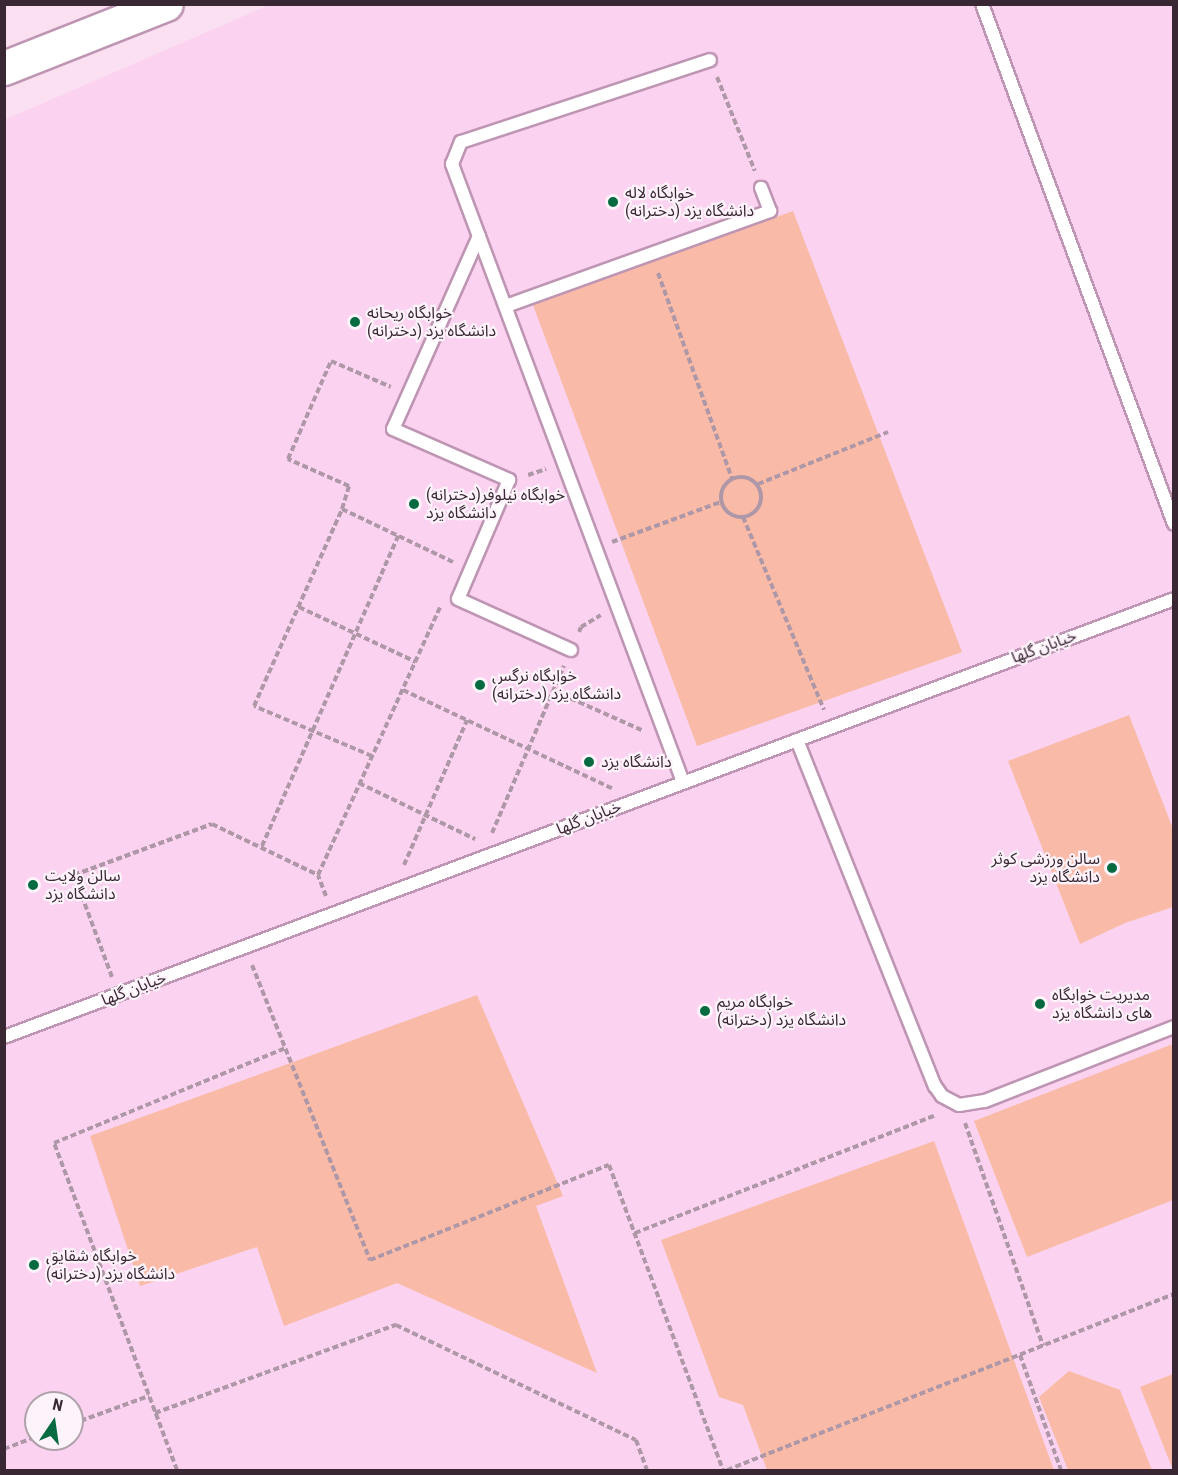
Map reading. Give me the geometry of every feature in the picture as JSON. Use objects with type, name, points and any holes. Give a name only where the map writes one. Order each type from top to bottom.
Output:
[{"type":"main road","points":[[4,68],[166,4]]},
{"type":"lane","points":[[982,4],[1173,524]]},
{"type":"lane","points":[[683,782],[452,164],[461,142],[710,60]]},
{"type":"lane","points":[[506,306],[770,211],[761,188]]},
{"type":"lane","points":[[479,236],[393,429],[509,480],[458,599],[571,650]]},
{"type":"lane","name":"خیابان گلها","points":[[4,1037],[1173,599]]},
{"type":"lane","points":[[797,740],[935,1086],[942,1096],[959,1106],[985,1101],[1173,1028]]},
{"type":"path","points":[[710,60],[761,188]]},
{"type":"path","points":[[651,253],[732,478]]},
{"type":"path","points":[[372,756],[254,706],[342,509],[349,486],[288,459],[331,362],[408,395]]},
{"type":"path","points":[[758,484],[888,432]]},
{"type":"path","points":[[509,480],[564,464]]},
{"type":"path","points":[[746,477],[758,484],[762,498],[756,511],[743,517],[730,513],[722,502],[723,488],[732,478],[746,477]]},
{"type":"path","points":[[596,549],[722,502]]},
{"type":"path","points":[[342,509],[470,571]]},
{"type":"path","points":[[743,517],[831,727]]},
{"type":"path","points":[[262,846],[398,536]]},
{"type":"path","points":[[332,915],[318,874],[445,598]]},
{"type":"path","points":[[487,845],[581,627],[617,605]]},
{"type":"path","points":[[298,607],[416,662]]},
{"type":"path","points":[[403,690],[611,787],[626,804]]},
{"type":"path","points":[[554,691],[668,742]]},
{"type":"path","points":[[393,891],[467,720]]},
{"type":"path","points":[[359,783],[500,851]]},
{"type":"path","points":[[118,994],[74,875],[212,825],[262,846],[318,874]]},
{"type":"path","points":[[245,947],[370,1260],[609,1166],[723,1470]]},
{"type":"path","points":[[177,1470],[54,1143],[286,1048]]},
{"type":"path","points":[[635,1233],[959,1106],[1043,1346]]},
{"type":"path","points":[[728,1470],[1173,1294]]},
{"type":"path","points":[[155,1413],[396,1325],[636,1440],[647,1470]]},
{"type":"path","points":[[1020,1355],[1061,1470]]},
{"type":"path","points":[[84,1420],[148,1396]]},
{"type":"path","points":[[4,1449],[24,1442]]},
{"type":"shaded area","name":"دانشگاه یزد","points":[[269,5],[1173,5],[1173,1470],[5,1470],[4,120]]},
{"type":"shaded area","points":[[793,211],[962,652],[697,746],[533,305]]},
{"type":"shaded area","name":"سالن ورزشی کوثر دانشگاه یزد","points":[[1129,715],[1173,829],[1173,907],[1125,923],[1080,944],[1008,761]]},
{"type":"shaded area","points":[[477,995],[563,1196],[536,1206],[597,1373],[397,1283],[284,1326],[257,1247],[140,1286],[90,1136]]},
{"type":"shaded area","points":[[1173,1044],[1173,1200],[1027,1257],[974,1121]]},
{"type":"shaded area","points":[[934,1141],[1054,1470],[767,1470],[743,1405],[719,1397],[661,1240]]},
{"type":"shaded area","points":[[1069,1371],[1120,1390],[1152,1470],[1068,1470],[1039,1397]]},
{"type":"shaded area","points":[[1173,1374],[1174,1470],[1140,1387]]},
{"type":"place","name":"خوابگاه لاله (دخترانه) دانشگاه یزد","points":[[613,202]]},
{"type":"place","name":"خوابگاه ریحانه (دخترانه) دانشگاه یزد","points":[[355,322]]},
{"type":"place","name":"خوابگاه نیلوفر(دخترانه) دانشگاه یزد","points":[[414,504]]},
{"type":"place","name":"خوابگاه نرگس (دخترانه) دانشگاه یزد","points":[[480,685]]},
{"type":"place","name":"دانشگاه یزد","points":[[589,762]]},
{"type":"place","name":"سالن ورزشی کوثر دانشگاه یزد","points":[[1112,868]]},
{"type":"place","name":"سالن ولایت دانشگاه یزد","points":[[33,885]]},
{"type":"place","name":"مدیریت خوابگاه های دانشگاه یزد","points":[[1040,1004]]},
{"type":"place","name":"خوابگاه مریم (دخترانه) دانشگاه یزد","points":[[705,1011]]},
{"type":"place","name":"خوابگاه شقایق (دخترانه) دانشگاه یزد","points":[[34,1265]]}]
